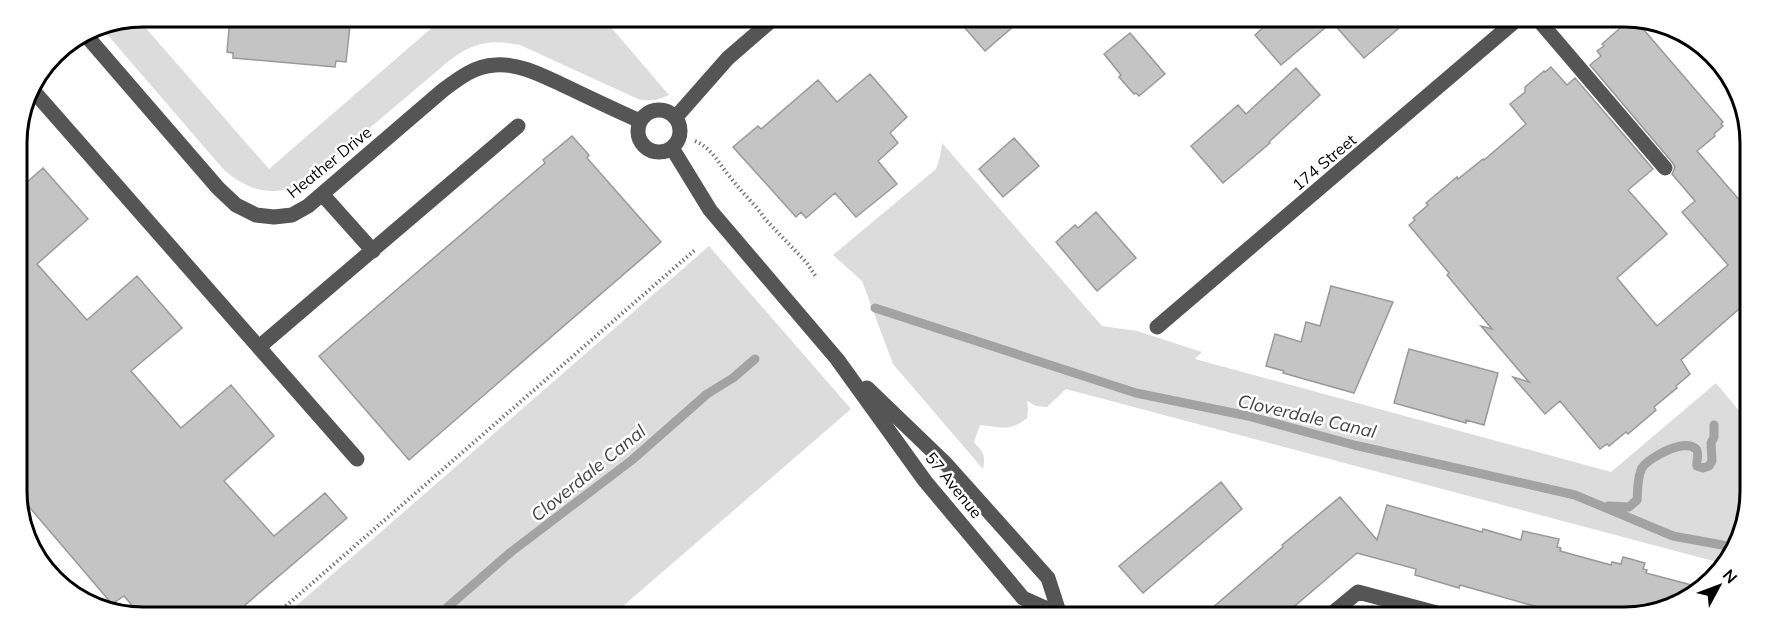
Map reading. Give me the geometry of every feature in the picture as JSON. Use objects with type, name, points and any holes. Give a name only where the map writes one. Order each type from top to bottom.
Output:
[{"type":"street","points":[[676,117],[728,58],[764,27]]},
{"type":"street","name":"174 Street","points":[[1157,327],[1508,27]]},
{"type":"street","points":[[1545,27],[1665,168]]},
{"type":"street","name":"Heather Drive","points":[[90,40],[218,188],[236,205],[256,215],[274,217],[292,215],[308,206],[459,78],[476,69],[494,64],[512,65],[532,71],[640,121]]},
{"type":"street","points":[[37,96],[357,459]]},
{"type":"street","points":[[658,109],[676,117],[681,130],[677,143],[672,148],[658,152],[645,147],[638,134],[640,121],[645,114],[658,109]]},
{"type":"street","points":[[259,347],[518,126]]},
{"type":"street","name":"57 Avenue","points":[[672,148],[710,210],[837,359],[926,481],[1023,598],[1044,607]]},
{"type":"street","points":[[322,194],[373,251]]},
{"type":"street","name":"57 Avenue","points":[[837,359],[946,464],[1048,578],[1058,607]]},
{"type":"street","points":[[1340,607],[1358,592],[1414,607]]},
{"type":"path","points":[[695,141],[706,147],[724,166],[728,175],[765,219],[807,263],[816,277]]},
{"type":"path","points":[[285,607],[696,249]]},
{"type":"shaded area","points":[[145,27],[269,169],[433,27],[611,27],[669,95],[654,100],[638,99],[520,45],[492,42],[467,49],[450,60],[307,181],[284,190],[264,190],[244,184],[224,170],[106,33],[120,29]]},
{"type":"shaded area","points":[[942,143],[1102,326],[1137,331],[1202,352],[1195,359],[1611,472],[1716,383],[1740,412],[1739,506],[1728,542],[1719,556],[1695,556],[1066,389],[1047,407],[1036,406],[1027,401],[1027,418],[1016,425],[1005,428],[980,425],[974,442],[983,454],[983,469],[893,364],[862,281],[833,255],[936,169]]},
{"type":"shaded area","points":[[709,246],[851,409],[622,607],[295,607]]},
{"type":"building","points":[[229,27],[350,27],[346,62],[336,61],[335,67],[233,58],[233,53],[227,52]]},
{"type":"building","points":[[964,27],[1013,27],[985,51]]},
{"type":"building","points":[[1264,27],[1326,27],[1281,65],[1255,35]]},
{"type":"building","points":[[1336,27],[1400,27],[1364,58]]},
{"type":"building","points":[[1621,27],[1643,29],[1723,122],[1721,124],[1723,126],[1714,134],[1715,136],[1697,151],[1740,201],[1740,308],[1681,360],[1690,374],[1654,407],[1656,410],[1628,434],[1626,432],[1609,446],[1607,444],[1600,449],[1560,401],[1545,414],[1513,377],[1529,382],[1481,326],[1492,329],[1409,225],[1415,220],[1413,218],[1428,205],[1426,203],[1457,177],[1458,179],[1484,160],[1526,124],[1510,104],[1525,92],[1525,87],[1551,67],[1567,85],[1575,78],[1653,169],[1628,190],[1667,234],[1617,278],[1657,326],[1728,265],[1682,212],[1695,201],[1672,174],[1675,167],[1672,162],[1590,65],[1601,56],[1597,51],[1604,46],[1602,44]]},
{"type":"building","points":[[1130,33],[1165,74],[1139,96],[1134,94],[1119,77],[1121,75],[1104,54]]},
{"type":"building","points":[[1296,68],[1320,95],[1270,143],[1223,183],[1191,146],[1238,105],[1246,114]]},
{"type":"building","points":[[870,74],[907,117],[890,133],[898,143],[878,161],[897,184],[856,217],[835,193],[806,218],[801,212],[796,217],[733,147],[758,126],[761,129],[818,80],[837,102]]},
{"type":"building","points":[[572,136],[589,155],[587,158],[661,242],[409,460],[319,356],[545,163],[543,160]]},
{"type":"building","points":[[1014,138],[1039,166],[1003,197],[979,169]]},
{"type":"building","points":[[43,168],[88,219],[37,264],[87,320],[137,276],[182,328],[131,371],[181,428],[231,385],[274,436],[224,481],[274,536],[325,493],[347,518],[243,607],[133,606],[124,596],[113,603],[111,602],[28,505],[27,182]]},
{"type":"building","points":[[1096,212],[1136,258],[1097,291],[1056,242],[1075,225],[1078,228]]},
{"type":"building","points":[[1331,286],[1393,302],[1354,393],[1266,366],[1275,334],[1301,342],[1306,322],[1320,326]]},
{"type":"building","points":[[1409,349],[1498,373],[1484,425],[1466,420],[1466,423],[1394,403]]},
{"type":"building","points":[[1221,482],[1242,509],[1143,593],[1119,566]]},
{"type":"building","points":[[1340,497],[1377,540],[1387,505],[1482,532],[1483,529],[1521,540],[1523,531],[1559,539],[1557,547],[1561,548],[1560,551],[1611,565],[1612,562],[1621,564],[1623,557],[1645,563],[1643,569],[1647,570],[1646,573],[1689,584],[1689,587],[1668,598],[1647,605],[1538,607],[1415,575],[1416,569],[1357,553],[1294,607],[1213,607],[1283,547],[1282,545]]},
{"type":"waterway","name":"Cloverdale Canal","points":[[875,308],[1136,393],[1248,416],[1354,445],[1575,495],[1673,536],[1726,546]]},
{"type":"waterway","name":"Cloverdale Canal","points":[[448,607],[511,552],[632,460],[707,394],[733,378],[755,359]]},
{"type":"waterway","points":[[1608,506],[1629,507],[1637,500],[1638,479],[1642,468],[1659,454],[1668,450],[1691,446],[1697,451],[1697,466],[1703,468],[1709,466],[1712,461],[1711,443],[1714,437],[1714,425]]}]
